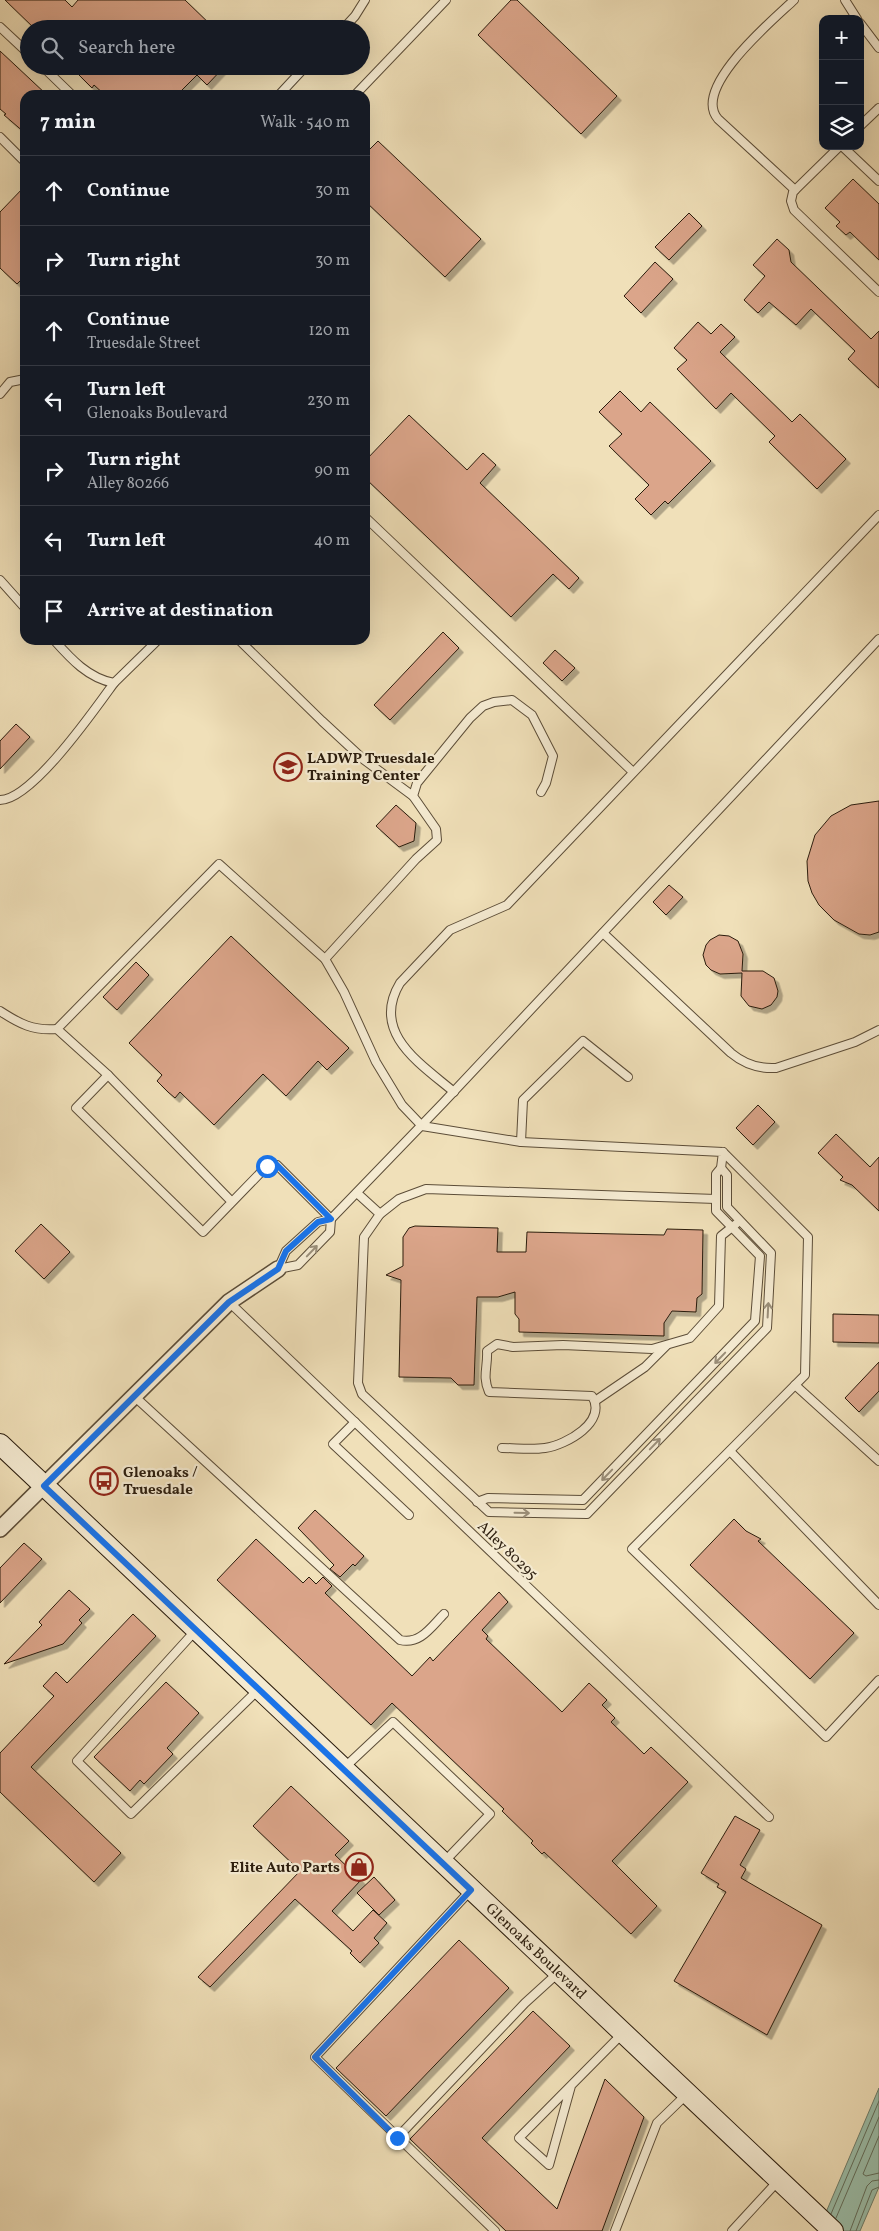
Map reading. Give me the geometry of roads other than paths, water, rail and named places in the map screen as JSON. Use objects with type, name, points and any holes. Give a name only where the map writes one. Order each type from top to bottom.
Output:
[{"type":"main road","name":"Glenoaks Boulevard","points":[[0,1444],[833,2231]]},
{"type":"street","points":[[0,1530],[229,1302],[278,1269]]},
{"type":"lane","points":[[351,20],[365,0]]},
{"type":"lane","points":[[360,90],[446,0]]},
{"type":"lane","points":[[794,0],[728,67],[716,93],[713,108],[718,119],[795,190]]},
{"type":"lane","points":[[845,0],[854,15]]},
{"type":"lane","points":[[0,27],[20,46]]},
{"type":"lane","points":[[864,28],[879,48]]},
{"type":"lane","points":[[51,75],[67,90]]},
{"type":"lane","points":[[284,90],[298,75]]},
{"type":"lane","points":[[864,122],[879,108]]},
{"type":"lane","points":[[0,137],[20,157]]},
{"type":"lane","points":[[837,150],[795,190],[791,198],[794,210],[879,292]]},
{"type":"lane","points":[[845,150],[879,181]]},
{"type":"lane","points":[[0,394],[10,382],[20,380]]},
{"type":"lane","points":[[454,1092],[408,1053],[397,1038],[392,1013],[396,990],[404,978],[450,930],[507,906],[879,515]]},
{"type":"lane","points":[[370,522],[633,772]]},
{"type":"lane","points":[[0,580],[20,602]]},
{"type":"lane","points":[[278,1269],[286,1251],[318,1222],[331,1219],[357,1193],[879,640]]},
{"type":"lane","points":[[58,645],[75,664],[103,680],[114,683]]},
{"type":"lane","points":[[0,800],[6,800],[37,778],[62,752],[114,683],[153,645]]},
{"type":"lane","points":[[244,645],[322,722],[363,759],[413,796],[436,829],[437,840],[416,859],[325,960]]},
{"type":"lane","points":[[413,796],[417,783],[470,718],[483,706],[494,702],[512,700],[532,715],[553,756],[546,783],[540,792]]},
{"type":"lane","points":[[0,1011],[16,1022],[39,1030],[57,1029],[219,864],[325,960],[344,992],[376,1062],[402,1105],[422,1126],[521,1142],[723,1152],[808,1237],[805,1375],[632,1549],[826,1736],[879,1680]]},
{"type":"lane","points":[[603,933],[731,1052],[748,1064],[764,1068],[776,1068],[855,1042],[879,1030]]},
{"type":"lane","points":[[57,1029],[108,1075],[232,1202]]},
{"type":"lane","points":[[521,1142],[523,1100],[583,1041],[628,1077]]},
{"type":"lane","points":[[108,1075],[76,1108],[203,1232],[267,1166],[277,1165],[331,1219],[330,1232],[298,1264],[278,1269]]},
{"type":"lane","points":[[477,1502],[488,1498],[583,1500],[755,1321],[760,1256],[716,1211],[716,1174],[721,1168],[723,1152]]},
{"type":"lane","points":[[716,1199],[426,1189],[399,1199],[380,1214],[364,1237],[358,1383],[362,1394],[489,1512],[587,1514],[767,1328],[771,1253],[726,1207],[727,1175],[721,1168]]},
{"type":"lane","points":[[357,1193],[380,1214]]},
{"type":"lane","points":[[502,1448],[544,1448],[564,1444],[592,1421],[597,1412],[592,1396],[489,1392],[484,1381],[488,1363],[487,1351],[497,1344],[652,1349],[690,1338],[719,1306],[721,1236],[740,1221]]},
{"type":"lane","name":"Alley 80295","points":[[229,1302],[769,1817]]},
{"type":"lane","points":[[595,1401],[645,1367],[668,1344]]},
{"type":"lane","points":[[795,1384],[879,1461]]},
{"type":"lane","points":[[134,1396],[400,1640],[410,1642],[419,1639],[444,1614]]},
{"type":"lane","points":[[355,1422],[333,1444],[409,1515]]},
{"type":"lane","points":[[730,1452],[879,1605]]},
{"type":"lane","points":[[196,1630],[76,1761],[131,1814],[258,1689]]},
{"type":"lane","points":[[344,1768],[392,1722],[490,1814],[442,1863]]},
{"type":"lane","points":[[471,1890],[315,2057],[495,2231]]},
{"type":"lane","points":[[397,2138],[525,2004],[558,1973]]},
{"type":"lane","points":[[571,2086],[549,2165],[519,2138],[622,2033]]},
{"type":"lane","points":[[615,2231],[657,2123],[687,2094]]},
{"type":"lane","points":[[732,2231],[785,2187]]},
{"type":"water","points":[[879,2088],[879,2187],[860,2231],[818,2231]]},
{"type":"place","name":"LADWP Truesdale Training Center","points":[[288,767]]},
{"type":"place","name":"Glenoaks / Truesdale","points":[[104,1481]]},
{"type":"place","name":"Elite Auto Parts","points":[[359,1867]]}]
